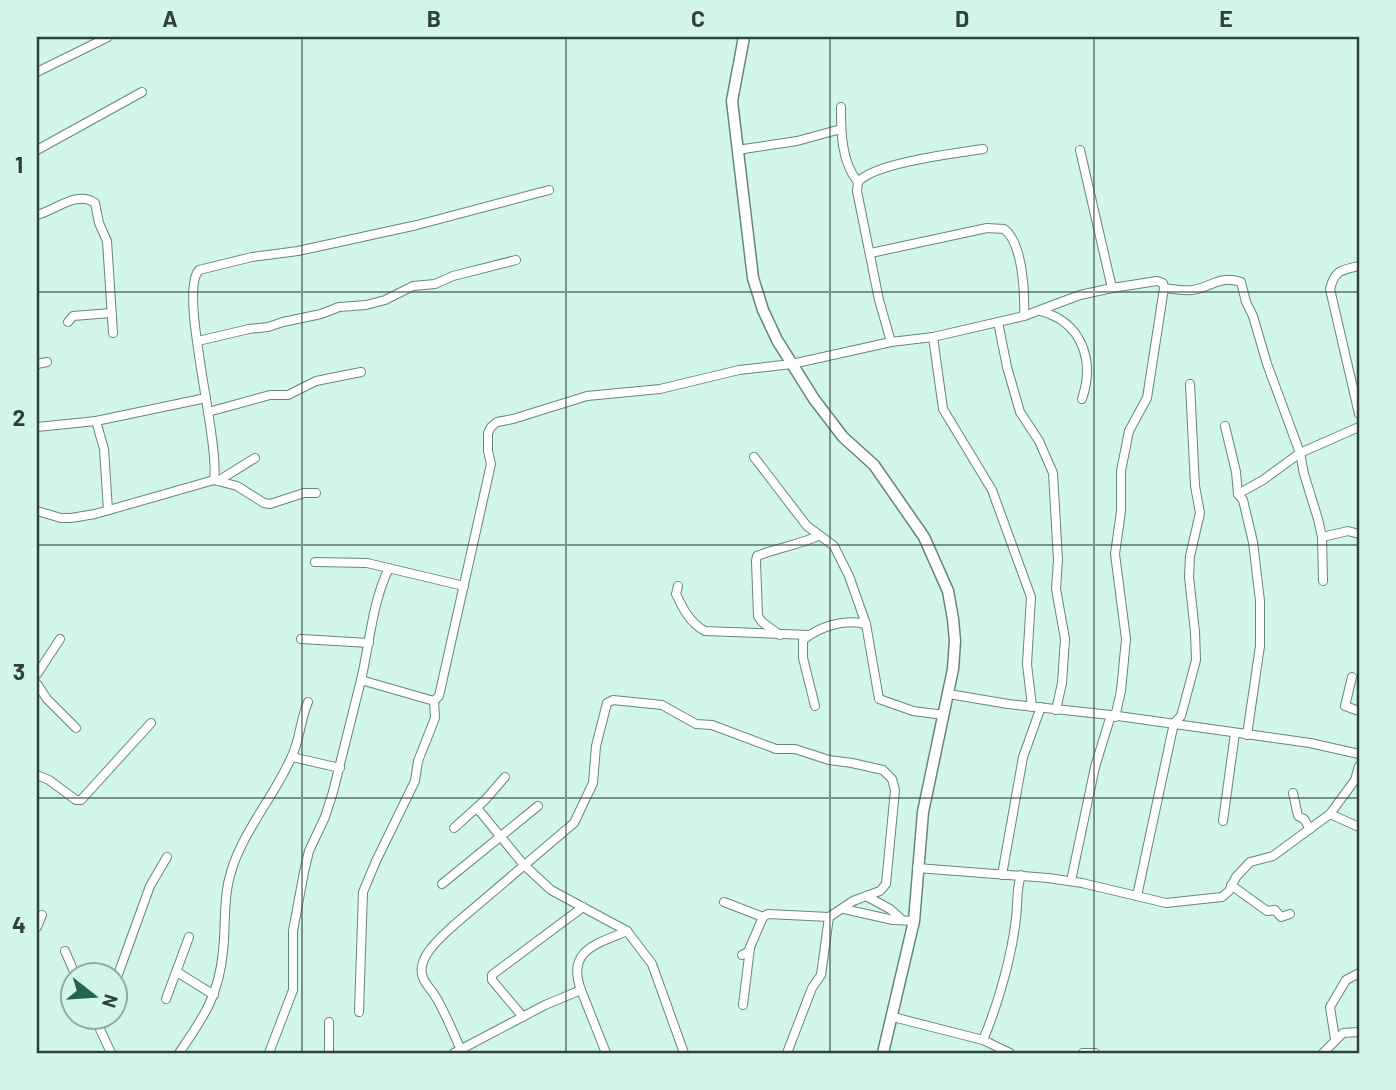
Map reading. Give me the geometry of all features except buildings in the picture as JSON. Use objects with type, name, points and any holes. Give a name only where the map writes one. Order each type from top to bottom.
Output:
[{"type":"street","points":[[37,72],[108,37]]},
{"type":"street","points":[[744,37],[732,101],[755,287],[763,310],[777,340],[828,420],[874,465],[924,537],[948,591],[953,619],[955,641],[949,694],[923,812],[914,921],[883,1053]]},
{"type":"street","points":[[37,150],[142,92]]},
{"type":"street","points":[[841,107],[845,153],[852,174],[858,182]]},
{"type":"street","points":[[737,150],[797,141],[841,128]]},
{"type":"street","points":[[891,342],[879,300],[857,191],[858,182],[866,174],[881,170],[924,159],[983,149]]},
{"type":"street","points":[[1080,150],[1112,288]]},
{"type":"street","points":[[216,480],[192,307],[192,283],[199,270],[417,225],[549,190]]},
{"type":"street","points":[[37,215],[80,198],[88,198],[95,203],[99,223],[107,241],[113,333]]},
{"type":"street","points":[[871,253],[986,228],[1004,229],[1014,241],[1020,267],[1025,296],[1024,316]]},
{"type":"street","points":[[198,341],[268,327],[339,307],[366,305],[385,300],[413,286],[435,284],[453,276],[516,260]]},
{"type":"street","points":[[1359,266],[1343,269],[1333,277],[1330,289],[1359,414]]},
{"type":"street","points":[[1164,288],[1196,289],[1226,278],[1241,282],[1267,364],[1300,453],[1322,537],[1323,581]]},
{"type":"street","points":[[433,701],[439,696],[443,686],[491,464],[488,433],[497,422],[587,396],[660,389],[739,370],[792,364],[891,342],[933,337],[1024,316],[1067,299],[1157,281],[1163,283],[1164,288],[1147,398],[1129,431],[1121,471],[1122,511],[1115,554],[1125,639],[1121,691],[1095,767],[1071,881]]},
{"type":"street","points":[[1040,311],[1055,315],[1077,332],[1085,360],[1087,386],[1082,399]]},
{"type":"street","points":[[68,322],[74,316],[111,313]]},
{"type":"street","points":[[998,322],[1020,412],[1039,441],[1052,473],[1058,560],[1056,589],[1065,639],[1062,682],[1056,710]]},
{"type":"street","points":[[933,337],[943,409],[992,490],[1031,597],[1027,664],[1037,707],[1023,757],[1002,875]]},
{"type":"street","points":[[37,364],[47,362]]},
{"type":"street","points":[[208,412],[270,395],[288,396],[316,382],[361,372]]},
{"type":"street","points":[[1137,896],[1174,723],[1181,716],[1196,660],[1189,577],[1190,556],[1200,513],[1195,486],[1190,384]]},
{"type":"street","points":[[37,426],[96,421],[206,398]]},
{"type":"street","points":[[96,421],[104,449],[108,510]]},
{"type":"street","points":[[1225,426],[1237,472],[1238,494],[1243,500],[1253,542],[1260,615],[1260,646],[1247,735]]},
{"type":"street","points":[[1238,494],[1263,480],[1300,453],[1359,427]]},
{"type":"street","points":[[754,457],[807,526],[834,545],[849,576],[866,624],[879,699],[913,711],[944,715]]},
{"type":"street","points":[[37,512],[71,518],[108,510],[216,480],[255,458]]},
{"type":"street","points":[[216,480],[237,486],[270,504],[304,493],[316,493]]},
{"type":"street","points":[[1322,537],[1348,531],[1359,534]]},
{"type":"street","points":[[780,635],[758,616],[757,556],[818,536]]},
{"type":"street","points":[[315,562],[350,561],[464,586]]},
{"type":"street","points":[[270,1053],[293,990],[295,913],[309,851],[325,817],[340,768],[379,590],[389,568]]},
{"type":"street","points":[[678,586],[676,594],[687,616],[705,631],[809,635]]},
{"type":"street","points":[[815,706],[802,647],[803,640],[842,622],[866,624]]},
{"type":"street","points":[[37,674],[60,639]]},
{"type":"street","points":[[301,639],[369,643]]},
{"type":"street","points":[[1352,677],[1345,706],[1359,711]]},
{"type":"street","points":[[361,680],[433,701]]},
{"type":"street","points":[[37,684],[47,699],[76,728]]},
{"type":"street","points":[[949,694],[1056,710],[1174,723],[1310,743],[1359,754]]},
{"type":"street","points":[[581,990],[457,1051],[434,994],[423,978],[423,965],[436,943],[578,817],[593,783],[596,746],[609,700],[662,705],[696,724],[712,725],[776,749],[795,749],[828,760],[852,762],[883,770],[889,774],[894,790],[887,878],[880,891],[853,901],[829,917],[775,914],[763,917],[724,902]]},
{"type":"street","points":[[359,1013],[363,892],[415,781],[418,761],[435,718],[433,701]]},
{"type":"street","points":[[179,1053],[204,1018],[214,995],[223,954],[226,914],[224,901],[230,874],[243,844],[292,757],[300,720],[308,702]]},
{"type":"street","points":[[37,775],[76,800],[81,800],[151,723]]},
{"type":"street","points":[[1223,821],[1235,733]]},
{"type":"street","points":[[292,757],[340,768]]},
{"type":"street","points":[[917,868],[1071,881],[1166,903],[1222,897],[1250,862],[1273,856],[1330,814],[1357,782],[1359,766]]},
{"type":"street","points":[[454,828],[477,808],[505,777]]},
{"type":"street","points":[[1293,793],[1298,816],[1304,819],[1310,829]]},
{"type":"street","points":[[442,884],[538,806]]},
{"type":"street","points":[[477,808],[524,865],[556,893],[627,931],[643,949],[652,964],[684,1053]]},
{"type":"street","points":[[1330,814],[1359,827]]},
{"type":"street","points":[[123,960],[150,886],[167,857]]},
{"type":"street","points":[[983,1040],[1000,994],[1014,931],[1017,887],[1021,875]]},
{"type":"street","points":[[1231,885],[1267,911],[1275,910],[1281,917],[1290,914]]},
{"type":"street","points":[[866,896],[890,909],[901,919]]},
{"type":"street","points":[[523,1017],[492,980],[492,975],[583,907]]},
{"type":"street","points":[[844,909],[893,920],[914,921]]},
{"type":"street","points":[[37,927],[42,915]]},
{"type":"street","points":[[742,955],[748,952],[763,917]]},
{"type":"street","points":[[788,1053],[812,988],[821,975],[829,917]]},
{"type":"street","points":[[606,1053],[581,990],[576,967],[581,954],[627,931]]},
{"type":"street","points":[[166,999],[189,937]]},
{"type":"street","points":[[743,1005],[750,948]]},
{"type":"street","points":[[65,951],[69,960]]},
{"type":"street","points":[[177,972],[214,995]]},
{"type":"street","points":[[1335,1039],[1330,1007],[1346,980],[1359,973]]},
{"type":"street","points":[[893,1017],[983,1040],[1010,1053]]},
{"type":"street","points":[[329,1022],[329,1053]]},
{"type":"street","points":[[100,1030],[111,1053]]},
{"type":"street","points":[[1323,1053],[1343,1033],[1359,1032]]},
{"type":"street","points":[[1083,1053],[1095,1053]]}]
